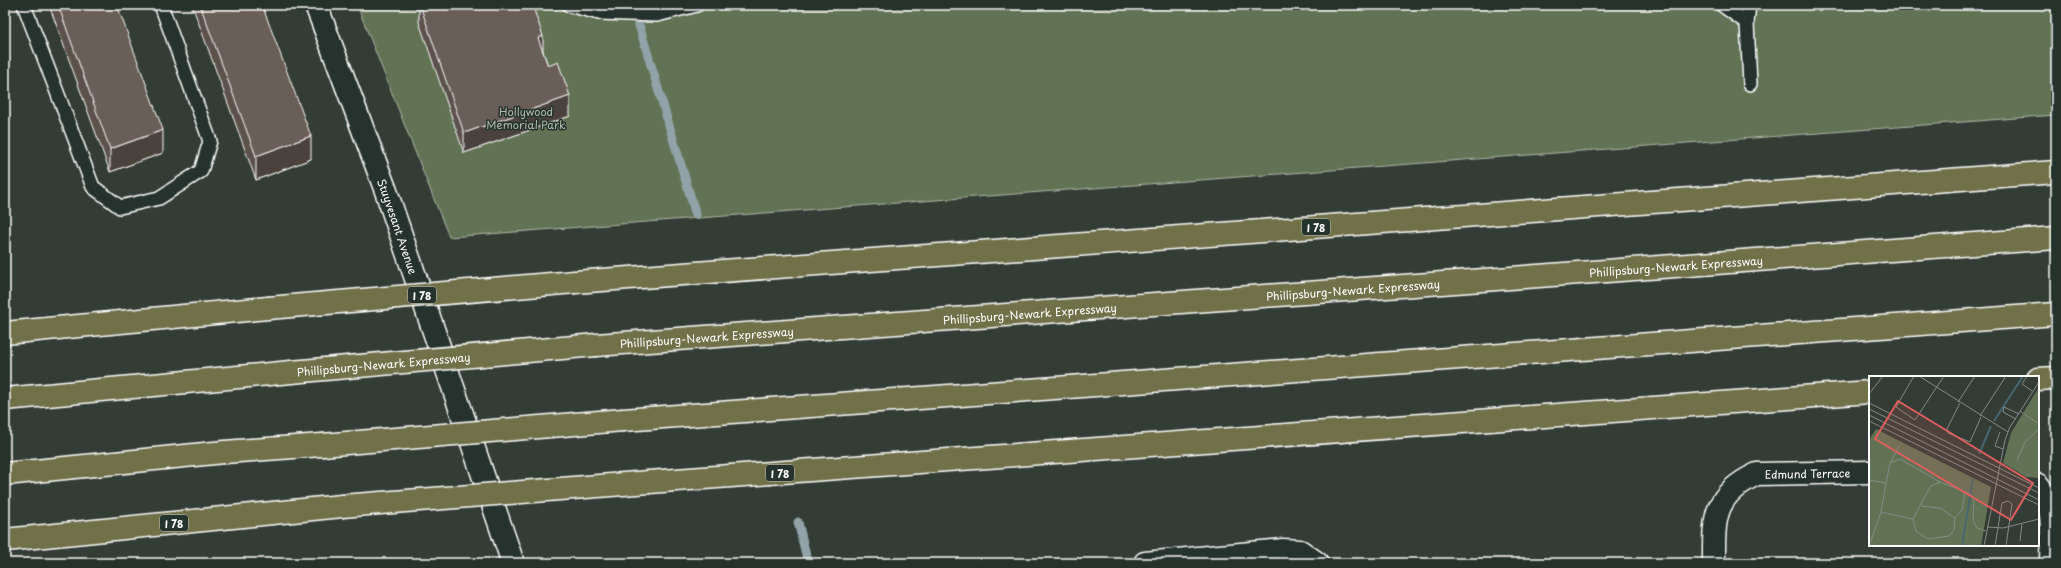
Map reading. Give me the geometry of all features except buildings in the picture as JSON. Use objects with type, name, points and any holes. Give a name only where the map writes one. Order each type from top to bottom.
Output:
[{"type":"highway","name":"I 78","points":[[5,333],[268,308],[575,282],[2056,172]]},
{"type":"highway","name":"Phillipsburg-Newark Expressway","points":[[5,399],[596,345],[2056,238]]},
{"type":"highway","points":[[5,474],[224,452],[623,420],[2056,314]]},
{"type":"highway","points":[[2039,379],[2056,378]]},
{"type":"highway","name":"I 78","points":[[5,540],[342,506],[1869,392]]},
{"type":"main road","name":"Stuyvesant Avenue","points":[[316,5],[386,191],[513,563]]},
{"type":"main road","name":"Edmund Terrace","points":[[1714,563],[1714,531],[1718,509],[1727,493],[1741,482],[1757,474],[1869,472]]},
{"type":"main road","points":[[2039,486],[2043,491],[2051,511],[2052,563]]},
{"type":"main road","points":[[1145,563],[1283,550],[1300,551],[1317,563]]},
{"type":"lane","points":[[24,5],[93,187],[120,207],[158,198],[201,171],[210,141],[162,5]]},
{"type":"lane","points":[[569,5],[599,12],[657,15],[697,5]]},
{"type":"lane","points":[[1722,5],[1747,23]]},
{"type":"lane","points":[[1749,5],[1747,23],[1750,84]]},
{"type":"green space","name":"Hollywood Memorial Park","points":[[357,5],[2056,5],[2056,115],[449,237]]},
{"type":"waterway","points":[[633,5],[696,215]]},
{"type":"waterway","points":[[798,522],[808,563]]}]
